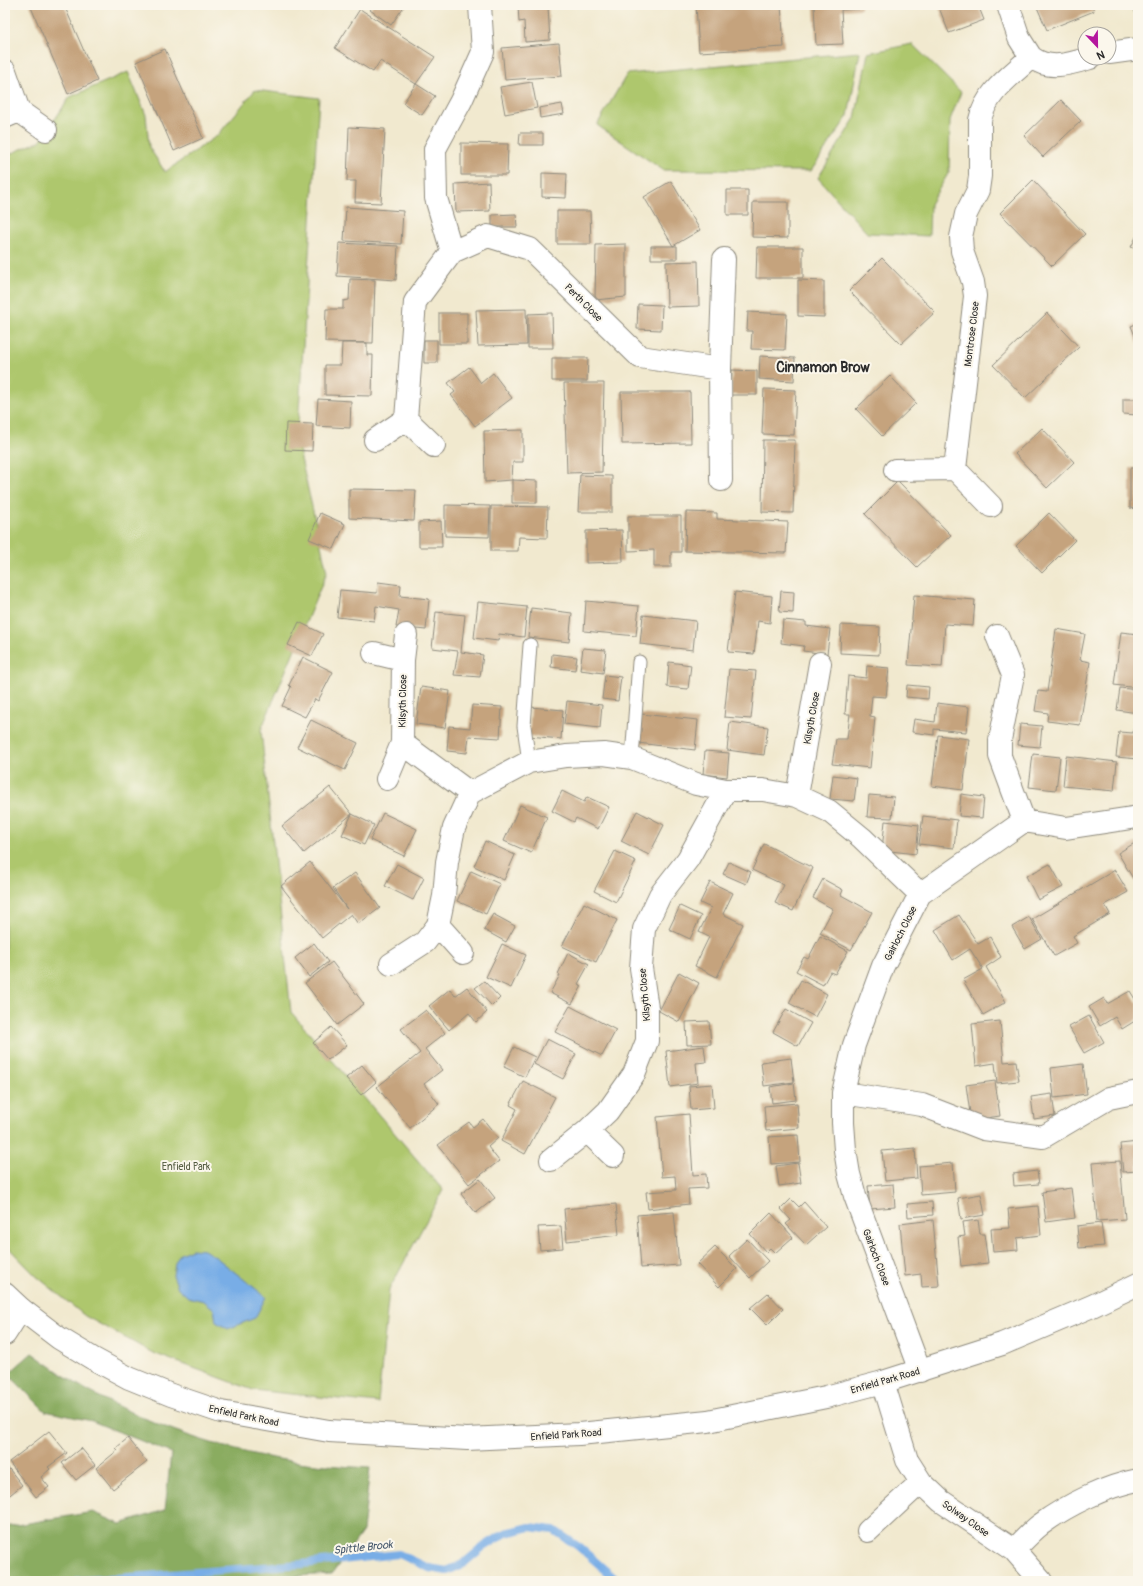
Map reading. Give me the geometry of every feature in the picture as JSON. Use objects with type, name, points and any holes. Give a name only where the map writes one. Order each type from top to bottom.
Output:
[{"type":"street","points":[[452,252],[436,198],[435,149],[461,101],[483,52],[480,5]]},
{"type":"street","points":[[1008,5],[1024,48],[1038,63],[1048,66],[1077,61]]},
{"type":"street","points":[[1117,52],[1138,49]]},
{"type":"street","name":"Montrose Close","points":[[955,469],[975,296],[973,282],[962,251],[961,237],[966,214],[978,190],[980,176],[980,120],[984,105],[994,92],[1031,57]]},
{"type":"street","points":[[5,70],[12,114],[46,130]]},
{"type":"street","name":"Perth Close","points":[[406,419],[415,302],[452,252],[488,236],[530,249],[640,357],[720,369]]},
{"type":"street","points":[[721,480],[720,369],[724,259]]},
{"type":"street","points":[[375,440],[406,419],[434,446]]},
{"type":"street","points":[[895,470],[955,469],[991,506]]},
{"type":"street","name":"Kilsyth Close","points":[[387,779],[402,742],[403,660],[406,635]]},
{"type":"street","points":[[996,636],[1012,675],[1000,740],[1000,756],[1024,821],[1066,828],[1138,817]]},
{"type":"street","name":"Kilsyth Close","points":[[374,652],[403,660]]},
{"type":"street","name":"Kilsyth Close","points":[[797,796],[820,663]]},
{"type":"street","name":"Kilsyth Close","points":[[402,742],[470,793]]},
{"type":"street","points":[[390,964],[425,942],[438,925],[444,896],[447,862],[454,828],[470,793],[529,762],[566,756],[604,754],[632,758],[696,784],[726,790],[763,790],[797,796],[829,811],[862,838],[920,894]]},
{"type":"street","name":"Kilsyth Close","points":[[551,1160],[587,1131],[608,1111],[634,1074],[647,1041],[647,1008],[641,968],[644,929],[660,895],[688,859],[726,790]]},
{"type":"street","name":"Gairloch Close","points":[[920,1371],[855,1196],[845,1150],[843,1093],[854,1045],[883,966],[920,894],[1024,821]]},
{"type":"street","points":[[438,925],[463,953]]},
{"type":"street","points":[[843,1093],[922,1105],[984,1129],[1044,1137],[1109,1098],[1138,1092]]},
{"type":"street","points":[[587,1131],[613,1156]]},
{"type":"street","name":"Enfield Park Road","points":[[5,1294],[21,1309],[59,1338],[92,1358],[129,1378],[171,1395],[221,1412],[329,1431],[467,1439],[579,1434],[708,1421],[826,1397],[920,1371],[1002,1344],[1092,1306],[1138,1284]]},
{"type":"street","points":[[5,1334],[21,1309]]},
{"type":"street","name":"Solway Close","points":[[883,1382],[907,1460],[921,1482],[941,1501],[1014,1550],[1041,1581]]},
{"type":"street","points":[[1014,1550],[1040,1525],[1076,1502],[1126,1482],[1138,1480]]},
{"type":"street","points":[[868,1531],[921,1482]]},
{"type":"lane","points":[[529,762],[524,726],[530,645]]},
{"type":"lane","points":[[632,758],[639,662]]},
{"type":"green space","points":[[912,44],[961,92],[950,120],[949,172],[930,204],[929,236],[867,233],[818,178],[855,118],[868,53]]},
{"type":"green space","points":[[860,52],[848,116],[811,171],[663,170],[597,125],[627,74]]},
{"type":"green space","name":"Enfield Park","points":[[128,72],[146,115],[149,147],[165,172],[218,135],[255,90],[319,98],[297,441],[327,572],[261,730],[291,1012],[443,1190],[389,1290],[378,1403],[253,1390],[153,1353],[85,1316],[35,1275],[5,1244],[5,156],[40,141],[70,97]]},
{"type":"green space","points":[[32,1353],[78,1385],[107,1401],[176,1431],[224,1447],[248,1453],[285,1460],[370,1468],[363,1531],[332,1574],[217,1581],[5,1581],[5,1527],[93,1512],[120,1524],[165,1510],[171,1453],[92,1421],[45,1411],[8,1374]]},
{"type":"water","points":[[192,1249],[204,1250],[217,1258],[266,1297],[255,1318],[228,1329],[216,1322],[214,1309],[204,1301],[188,1297],[178,1288],[173,1275],[175,1263],[180,1254]]},
{"type":"building","points":[[30,5],[64,5],[97,81],[68,94]]},
{"type":"building","points":[[373,5],[405,5],[391,25],[370,10]]},
{"type":"building","points":[[518,5],[560,5],[548,7],[550,40],[525,42],[524,21],[519,22]]},
{"type":"building","points":[[696,5],[781,5],[784,47],[699,52]]},
{"type":"building","points":[[814,5],[861,5],[861,9],[841,10],[843,44],[816,45]]},
{"type":"building","points":[[938,5],[978,5],[984,20],[949,33]]},
{"type":"building","points":[[1036,5],[1092,5],[1094,11],[1047,30]]},
{"type":"building","points":[[1132,5],[1138,5],[1138,19]]},
{"type":"building","points":[[360,9],[435,57],[416,84],[380,61],[373,72],[335,48]]},
{"type":"building","points":[[559,43],[562,76],[505,80],[502,48]]},
{"type":"building","points":[[165,49],[203,138],[174,151],[136,62]]},
{"type":"building","points":[[532,82],[537,108],[505,114],[500,87]]},
{"type":"building","points":[[416,84],[435,96],[422,115],[403,103]]},
{"type":"building","points":[[1061,100],[1081,121],[1043,157],[1024,136]]},
{"type":"building","points":[[562,104],[564,114],[540,118],[539,108]]},
{"type":"building","points":[[349,127],[385,129],[381,203],[355,202],[356,181],[347,181]]},
{"type":"building","points":[[520,133],[543,133],[543,145],[519,145]]},
{"type":"building","points":[[461,143],[508,144],[507,175],[461,175]]},
{"type":"building","points":[[542,173],[567,174],[566,198],[542,197]]},
{"type":"building","points":[[1033,180],[1085,234],[1052,266],[1000,213]]},
{"type":"building","points":[[671,181],[700,230],[673,246],[644,197]]},
{"type":"building","points":[[489,182],[490,211],[456,212],[455,184]]},
{"type":"building","points":[[727,190],[748,190],[748,215],[727,215]]},
{"type":"building","points":[[753,202],[788,202],[788,238],[752,237]]},
{"type":"building","points":[[346,207],[403,211],[401,244],[344,241]]},
{"type":"building","points":[[557,211],[590,211],[591,244],[557,244]]},
{"type":"building","points":[[516,214],[517,227],[492,227],[492,215]]},
{"type":"building","points":[[1138,233],[1138,250],[1131,247]]},
{"type":"building","points":[[339,243],[398,246],[396,280],[337,276]]},
{"type":"building","points":[[626,244],[626,297],[595,300],[596,245]]},
{"type":"building","points":[[651,246],[677,246],[677,259],[651,259]]},
{"type":"building","points":[[757,247],[803,247],[803,278],[756,278]]},
{"type":"building","points":[[882,258],[935,312],[901,344],[849,291]]},
{"type":"building","points":[[698,261],[699,306],[667,307],[666,262]]},
{"type":"building","points":[[350,279],[375,280],[373,343],[325,342],[326,309],[343,309],[343,301],[349,300]]},
{"type":"building","points":[[798,280],[824,281],[824,317],[798,316]]},
{"type":"building","points":[[638,304],[662,305],[661,330],[637,329]]},
{"type":"building","points":[[526,309],[527,345],[478,346],[476,310]]},
{"type":"building","points":[[748,312],[787,314],[785,350],[751,349],[752,331],[747,331]]},
{"type":"building","points":[[439,313],[467,313],[467,344],[439,344]]},
{"type":"building","points":[[552,313],[553,348],[528,348],[528,314]]},
{"type":"building","points":[[1047,313],[1079,347],[1025,398],[993,365]]},
{"type":"building","points":[[1138,323],[1138,343],[1131,326]]},
{"type":"building","points":[[424,340],[437,340],[437,363],[424,363]]},
{"type":"building","points":[[342,343],[367,343],[367,355],[373,355],[372,396],[325,395],[325,365],[341,365]]},
{"type":"building","points":[[760,356],[795,358],[794,381],[759,379]]},
{"type":"building","points":[[552,358],[588,358],[587,381],[552,381]]},
{"type":"building","points":[[469,367],[481,383],[493,373],[512,398],[475,426],[451,395],[455,392],[448,383]]},
{"type":"building","points":[[732,370],[757,371],[757,395],[731,395]]},
{"type":"building","points":[[890,376],[916,403],[882,436],[856,409]]},
{"type":"building","points":[[564,383],[604,383],[602,472],[567,473]]},
{"type":"building","points":[[764,389],[796,390],[794,435],[762,434]]},
{"type":"building","points":[[621,392],[690,392],[691,443],[622,444]]},
{"type":"building","points":[[318,399],[351,401],[350,428],[316,426]]},
{"type":"building","points":[[1123,399],[1138,399],[1138,415],[1123,414]]},
{"type":"building","points":[[286,423],[313,424],[312,451],[285,450]]},
{"type":"building","points":[[1042,428],[1074,462],[1047,488],[1015,454]]},
{"type":"building","points":[[523,430],[523,462],[513,462],[512,480],[485,482],[484,431]]},
{"type":"building","points":[[763,440],[795,440],[793,513],[762,512]]},
{"type":"building","points":[[1130,468],[1138,468],[1138,509],[1130,508]]},
{"type":"building","points":[[580,475],[612,476],[612,512],[578,512]]},
{"type":"building","points":[[512,480],[537,481],[537,503],[512,503]]},
{"type":"building","points":[[898,481],[951,535],[917,567],[865,514]]},
{"type":"building","points":[[349,489],[416,490],[414,521],[349,518]]},
{"type":"building","points":[[445,505],[490,506],[489,537],[445,536]]},
{"type":"building","points":[[491,506],[548,507],[547,538],[519,537],[518,551],[491,551]]},
{"type":"building","points":[[686,512],[717,513],[717,519],[788,522],[786,553],[685,551]]},
{"type":"building","points":[[320,513],[345,524],[334,549],[309,539]]},
{"type":"building","points":[[1049,513],[1075,540],[1042,573],[1016,546]]},
{"type":"building","points":[[628,516],[681,516],[681,552],[671,552],[671,567],[654,567],[654,550],[628,551]]},
{"type":"building","points":[[441,521],[442,547],[419,547],[419,522]]},
{"type":"building","points":[[622,530],[623,562],[586,563],[586,531]]},
{"type":"building","points":[[378,582],[401,585],[400,596],[429,599],[426,630],[396,627],[399,610],[376,606],[374,621],[337,617],[340,590],[377,593]]},
{"type":"building","points":[[781,591],[794,592],[793,613],[779,612]]},
{"type":"building","points":[[735,592],[772,596],[770,623],[758,621],[754,654],[728,652]]},
{"type":"building","points":[[914,595],[975,600],[973,626],[945,624],[942,667],[908,665]]},
{"type":"building","points":[[586,601],[639,606],[636,636],[584,631]]},
{"type":"building","points":[[478,602],[527,607],[524,637],[499,634],[498,641],[474,638]]},
{"type":"building","points":[[531,608],[572,613],[569,642],[528,637]]},
{"type":"building","points":[[436,612],[465,615],[461,652],[483,655],[480,677],[454,675],[458,651],[432,648]]},
{"type":"building","points":[[643,615],[696,621],[693,650],[640,644]]},
{"type":"building","points":[[783,620],[806,622],[806,626],[830,629],[827,654],[803,651],[804,646],[781,643]]},
{"type":"building","points":[[299,622],[323,634],[312,656],[288,645]]},
{"type":"building","points":[[841,625],[880,627],[879,655],[840,653]]},
{"type":"building","points":[[1056,629],[1085,634],[1080,660],[1090,662],[1080,725],[1047,721],[1048,713],[1035,711],[1038,691],[1047,692]]},
{"type":"building","points":[[1121,632],[1138,634],[1138,688],[1114,685]]},
{"type":"building","points":[[583,648],[606,650],[603,673],[580,670]]},
{"type":"building","points":[[552,654],[577,657],[575,670],[551,667]]},
{"type":"building","points":[[303,657],[333,672],[318,701],[315,699],[305,717],[282,706],[291,687],[289,685]]},
{"type":"building","points":[[669,662],[691,665],[688,689],[667,687]]},
{"type":"building","points":[[867,666],[889,668],[886,697],[872,696],[870,716],[875,717],[870,768],[832,764],[836,739],[847,739],[850,714],[845,714],[848,676],[866,678]]},
{"type":"building","points":[[729,669],[756,671],[751,719],[724,717]]},
{"type":"building","points":[[605,675],[621,677],[618,701],[602,699]]},
{"type":"building","points":[[907,685],[929,687],[928,699],[906,697]]},
{"type":"building","points":[[421,687],[450,691],[445,728],[416,724]]},
{"type":"building","points":[[1120,688],[1138,690],[1138,713],[1117,710]]},
{"type":"building","points":[[567,701],[602,705],[600,728],[564,724]]},
{"type":"building","points":[[937,703],[969,707],[966,732],[934,729],[934,735],[912,732],[914,719],[935,722]]},
{"type":"building","points":[[472,705],[502,707],[500,738],[469,736],[467,753],[447,751],[449,726],[470,728]]},
{"type":"building","points":[[531,707],[563,710],[561,739],[529,736]]},
{"type":"building","points":[[641,714],[698,720],[695,750],[638,743]]},
{"type":"building","points":[[311,720],[358,743],[345,770],[297,747]]},
{"type":"building","points":[[730,722],[768,727],[764,755],[727,750]]},
{"type":"building","points":[[1134,722],[1138,722],[1138,759],[1116,757],[1119,732],[1133,733]]},
{"type":"building","points":[[1020,724],[1042,726],[1040,747],[1018,745]]},
{"type":"building","points":[[938,735],[969,739],[963,790],[932,786]]},
{"type":"building","points":[[705,751],[729,753],[727,777],[703,774]]},
{"type":"building","points":[[1033,754],[1060,757],[1056,790],[1029,787]]},
{"type":"building","points":[[1066,756],[1117,762],[1114,791],[1063,786]]},
{"type":"building","points":[[833,775],[857,778],[854,801],[830,799]]},
{"type":"building","points":[[330,787],[352,814],[304,853],[282,826]]},
{"type":"building","points":[[562,791],[584,802],[587,797],[609,807],[598,829],[576,818],[574,822],[552,811]]},
{"type":"building","points":[[961,794],[984,797],[982,818],[959,816]]},
{"type":"building","points":[[869,795],[894,797],[892,818],[867,817]]},
{"type":"building","points":[[520,805],[547,817],[531,853],[504,841]]},
{"type":"building","points":[[637,811],[664,825],[649,855],[621,841]]},
{"type":"building","points":[[383,813],[417,829],[404,856],[370,840]]},
{"type":"building","points":[[352,814],[374,825],[364,845],[342,835]]},
{"type":"building","points":[[923,816],[957,820],[954,848],[919,844]]},
{"type":"building","points":[[885,821],[919,825],[916,854],[882,850]]},
{"type":"building","points":[[485,841],[515,855],[504,880],[474,866]]},
{"type":"building","points":[[1138,841],[1138,881],[1135,882],[1118,853]]},
{"type":"building","points":[[764,844],[813,868],[793,911],[775,903],[784,885],[752,870]]},
{"type":"building","points":[[615,851],[636,861],[616,902],[594,891]]},
{"type":"building","points":[[310,862],[347,909],[333,888],[355,873],[380,908],[358,924],[351,914],[322,938],[281,886]]},
{"type":"building","points":[[729,862],[751,872],[746,884],[723,874]]},
{"type":"building","points":[[397,864],[424,878],[413,900],[385,886]]},
{"type":"building","points":[[1050,864],[1063,887],[1038,900],[1026,876]]},
{"type":"building","points":[[1115,870],[1128,892],[1105,905],[1110,914],[1073,936],[1077,943],[1054,956],[1032,919]]},
{"type":"building","points":[[471,871],[500,884],[486,914],[457,901]]},
{"type":"building","points":[[823,879],[843,890],[841,895],[872,912],[851,950],[820,933],[833,909],[813,898]]},
{"type":"building","points":[[710,882],[733,893],[723,914],[743,924],[717,977],[695,966],[709,937],[699,932],[711,908],[700,903]]},
{"type":"building","points":[[584,903],[617,920],[596,962],[562,946]]},
{"type":"building","points":[[680,906],[701,916],[690,939],[669,929]]},
{"type":"building","points":[[493,914],[515,926],[506,942],[484,930]]},
{"type":"building","points":[[959,915],[978,944],[990,937],[1001,957],[986,967],[1006,1002],[983,1015],[963,980],[983,969],[970,949],[953,960],[935,930]]},
{"type":"building","points":[[1029,917],[1042,939],[1025,949],[1012,927]]},
{"type":"building","points":[[820,936],[848,951],[835,974],[830,972],[823,985],[796,971],[804,957],[808,959]]},
{"type":"building","points":[[314,943],[328,962],[309,977],[295,958]]},
{"type":"building","points":[[502,944],[526,955],[511,988],[486,977]]},
{"type":"building","points":[[568,953],[589,964],[578,984],[582,986],[572,1004],[550,993],[560,975],[558,974]]},
{"type":"building","points":[[332,962],[364,1004],[337,1025],[305,983]]},
{"type":"building","points":[[679,972],[699,983],[679,1022],[659,1011]]},
{"type":"building","points":[[801,980],[827,994],[815,1017],[789,1003]]},
{"type":"building","points":[[484,981],[500,998],[492,1006],[475,988]]},
{"type":"building","points":[[467,987],[487,1012],[476,1022],[469,1013],[449,1030],[429,1006],[450,989],[455,996]]},
{"type":"building","points":[[1130,991],[1138,1004],[1138,1019],[1122,1029],[1115,1017],[1100,1026],[1089,1007],[1104,998],[1107,1004]]},
{"type":"building","points":[[570,1006],[616,1030],[602,1056],[555,1032]]},
{"type":"building","points":[[786,1009],[811,1023],[798,1046],[773,1032]]},
{"type":"building","points":[[426,1010],[445,1033],[425,1049],[442,1070],[424,1084],[439,1104],[410,1128],[377,1087],[420,1053],[401,1029]]},
{"type":"building","points":[[1089,1016],[1104,1042],[1084,1053],[1069,1027]]},
{"type":"building","points":[[709,1021],[711,1044],[687,1045],[686,1022]]},
{"type":"building","points":[[1000,1021],[1004,1062],[1016,1061],[1019,1081],[997,1083],[995,1063],[976,1066],[972,1024]]},
{"type":"building","points":[[331,1027],[347,1045],[328,1060],[313,1043]]},
{"type":"building","points":[[547,1039],[576,1054],[563,1079],[534,1064]]},
{"type":"building","points":[[704,1046],[706,1062],[696,1063],[698,1083],[670,1087],[666,1051]]},
{"type":"building","points":[[514,1047],[535,1057],[525,1077],[504,1067]]},
{"type":"building","points":[[791,1058],[794,1082],[764,1086],[761,1062]]},
{"type":"building","points":[[1083,1064],[1087,1094],[1054,1098],[1051,1068]]},
{"type":"building","points":[[362,1065],[376,1082],[361,1095],[346,1078]]},
{"type":"building","points":[[523,1081],[555,1097],[525,1154],[501,1141],[517,1109],[510,1105]]},
{"type":"building","points":[[995,1081],[1000,1116],[971,1120],[966,1085]]},
{"type":"building","points":[[794,1083],[796,1100],[772,1103],[770,1087]]},
{"type":"building","points":[[712,1084],[714,1108],[691,1110],[689,1086]]},
{"type":"building","points":[[1052,1094],[1055,1116],[1034,1119],[1031,1097]]},
{"type":"building","points":[[797,1103],[799,1128],[766,1131],[764,1106]]},
{"type":"building","points":[[689,1114],[693,1175],[706,1174],[707,1188],[688,1189],[689,1204],[648,1209],[646,1192],[676,1190],[675,1176],[662,1177],[657,1117]]},
{"type":"building","points":[[483,1119],[498,1138],[488,1147],[499,1161],[469,1184],[438,1145],[469,1122],[473,1127]]},
{"type":"building","points":[[798,1135],[800,1162],[771,1164],[769,1137]]},
{"type":"building","points":[[1138,1142],[1138,1171],[1123,1172],[1120,1144]]},
{"type":"building","points":[[915,1148],[917,1178],[885,1181],[882,1151]]},
{"type":"building","points":[[1120,1161],[1125,1219],[1097,1221],[1092,1163]]},
{"type":"building","points":[[798,1163],[801,1183],[779,1186],[776,1166]]},
{"type":"building","points":[[953,1163],[955,1192],[921,1195],[919,1166]]},
{"type":"building","points":[[1037,1171],[1039,1184],[1014,1186],[1013,1174]]},
{"type":"building","points":[[480,1179],[495,1198],[476,1213],[461,1194]]},
{"type":"building","points":[[893,1184],[895,1207],[870,1209],[868,1186]]},
{"type":"building","points":[[1071,1188],[1075,1218],[1046,1222],[1042,1192]]},
{"type":"building","points":[[981,1194],[985,1215],[961,1219],[958,1198]]},
{"type":"building","points":[[791,1199],[799,1207],[804,1202],[826,1227],[806,1245],[786,1224],[791,1220],[781,1209]]},
{"type":"building","points":[[932,1202],[933,1215],[908,1217],[907,1204]]},
{"type":"building","points":[[616,1204],[619,1235],[567,1241],[564,1209]]},
{"type":"building","points":[[1038,1206],[1041,1235],[1017,1238],[1018,1250],[993,1252],[991,1229],[1010,1228],[1008,1209]]},
{"type":"building","points":[[674,1212],[679,1265],[641,1268],[637,1215]]},
{"type":"building","points":[[771,1213],[793,1237],[775,1253],[770,1248],[766,1252],[750,1234]]},
{"type":"building","points":[[933,1220],[939,1286],[922,1287],[921,1274],[905,1276],[900,1224]]},
{"type":"building","points":[[978,1220],[980,1234],[984,1234],[988,1263],[961,1266],[958,1237],[965,1236],[963,1222]]},
{"type":"building","points":[[1101,1223],[1104,1246],[1079,1248],[1077,1226]]},
{"type":"building","points":[[561,1226],[563,1248],[540,1250],[538,1227]]},
{"type":"building","points":[[747,1239],[768,1261],[750,1278],[729,1256]]},
{"type":"building","points":[[715,1247],[737,1269],[719,1287],[697,1264]]},
{"type":"building","points":[[768,1293],[783,1309],[767,1325],[750,1308]]},
{"type":"building","points":[[49,1431],[67,1453],[48,1467],[50,1469],[41,1477],[49,1487],[36,1497],[9,1462]]},
{"type":"building","points":[[128,1438],[147,1462],[113,1489],[96,1468],[118,1450],[116,1448]]},
{"type":"building","points":[[81,1448],[95,1465],[76,1480],[62,1463]]},
{"type":"building","points":[[5,1464],[22,1485],[5,1499]]},
{"type":"waterway","name":"Spittle Brook","points":[[78,1581],[303,1564],[399,1554],[429,1568],[447,1571],[463,1564],[483,1547],[506,1533],[530,1527],[554,1530],[579,1547],[618,1581]]},
{"type":"district","name":"Cinnamon Brow","points":[[823,367]]}]
